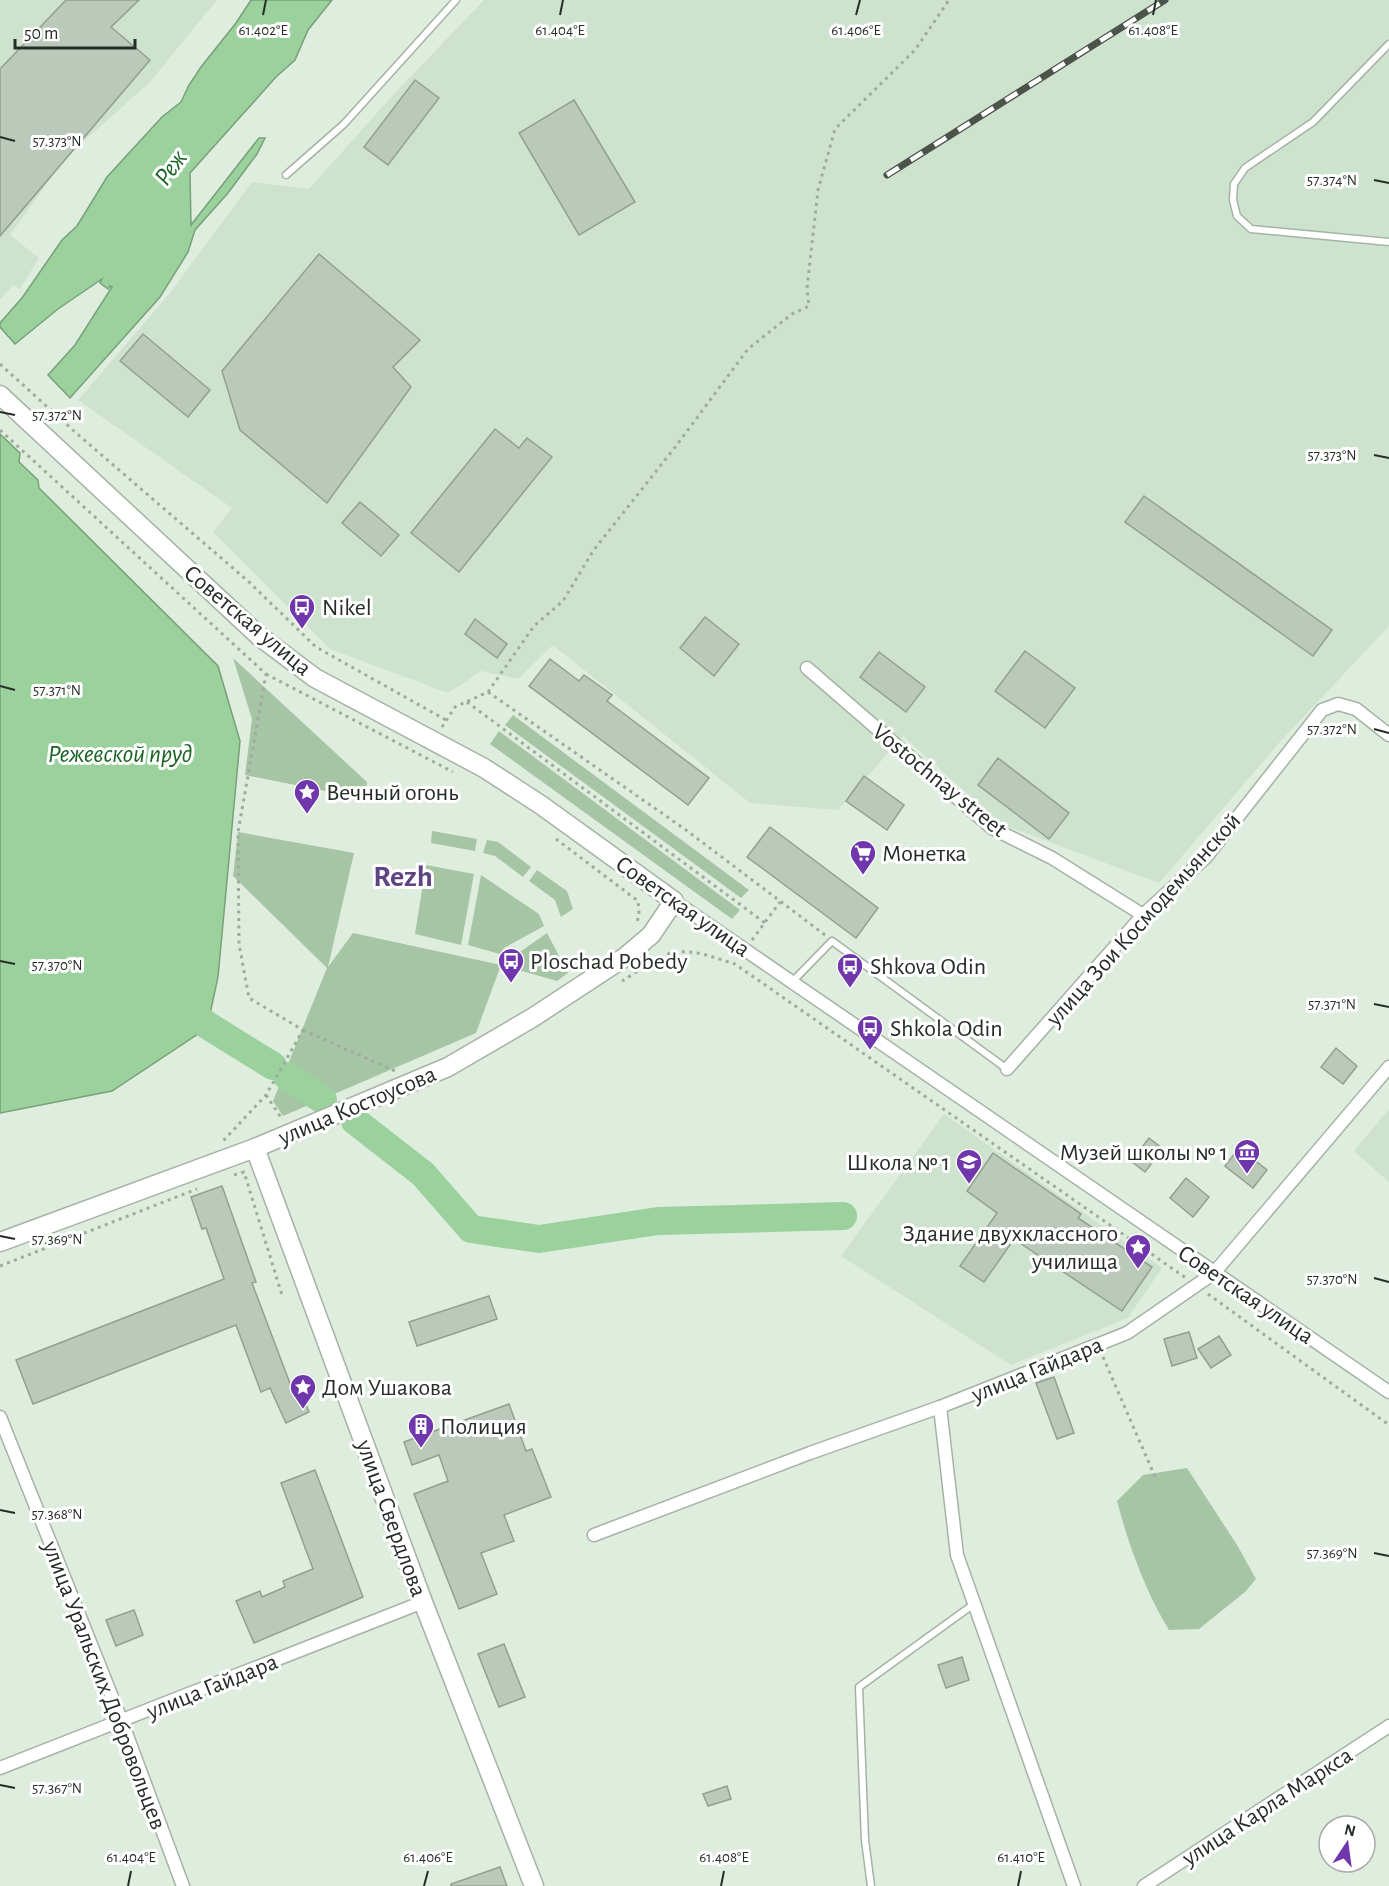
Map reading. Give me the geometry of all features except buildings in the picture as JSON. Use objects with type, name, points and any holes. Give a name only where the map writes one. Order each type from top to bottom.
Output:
[{"type":"main road","name":"Советская улица","points":[[0,395],[259,636],[315,678],[484,768],[541,805],[674,901]]},
{"type":"main road","name":"улица Костоусова","points":[[0,1242],[218,1163],[448,1067],[532,1018],[625,957],[651,935],[674,901]]},
{"type":"main road","name":"улица Свердлова","points":[[255,1148],[423,1602],[534,1886]]},
{"type":"street","name":"Vostochnay street","points":[[807,668],[992,828],[1052,858],[1143,915]]},
{"type":"street","name":"улица Зои Космодемьянской","points":[[1007,1069],[1143,915],[1206,857],[1322,710],[1338,704],[1356,709],[1389,735]]},
{"type":"street","name":"Советская улица","points":[[674,901],[1389,1392]]},
{"type":"street","name":"улица Гайдара","points":[[594,1535],[810,1453],[940,1407],[1127,1333],[1214,1273],[1389,1067]]},
{"type":"street","points":[[940,1407],[957,1555],[1074,1886]]},
{"type":"street","name":"улица Уральских Добровольцев","points":[[0,1417],[122,1722],[183,1886]]},
{"type":"street","name":"улица Гайдара","points":[[0,1768],[423,1602]]},
{"type":"street","name":"улица Карла Маркса","points":[[1144,1886],[1389,1726]]},
{"type":"lane","points":[[286,175],[344,124],[456,0]]},
{"type":"lane","points":[[1389,44],[1312,122],[1245,168],[1234,184],[1233,200],[1238,216],[1251,229],[1389,242]]},
{"type":"lane","points":[[792,982],[832,940],[1007,1069]]},
{"type":"lane","points":[[871,1886],[866,1839],[860,1687],[974,1604]]},
{"type":"path","points":[[0,364],[249,582],[316,647],[446,720],[455,707],[488,692],[534,626],[563,601],[593,550],[748,349],[792,315],[809,306],[807,288],[818,190],[836,129],[915,50],[949,0]]},
{"type":"path","points":[[0,430],[266,674],[454,773]]},
{"type":"path","points":[[266,674],[238,832],[239,944],[249,998],[303,1030],[404,1075]]},
{"type":"path","points":[[488,692],[686,830],[832,940]]},
{"type":"path","points":[[466,702],[765,923]]},
{"type":"path","points":[[548,832],[638,901],[638,923],[634,929]]},
{"type":"path","points":[[735,964],[780,901]]},
{"type":"path","points":[[616,985],[669,954],[685,952],[702,954],[735,964],[1196,1286],[1389,1425]]},
{"type":"path","points":[[282,1295],[244,1172],[225,1178],[214,1150],[266,1095],[303,1030]]},
{"type":"path","points":[[0,1266],[203,1187]]},
{"type":"path","points":[[1098,1345],[1156,1479]]},
{"type":"shaded area","points":[[0,0],[217,0],[149,83],[66,157],[10,235],[39,258],[20,289],[13,285],[0,300]]},
{"type":"shaded area","points":[[484,0],[1389,0],[1389,626],[1278,744],[1159,883],[1001,824],[903,736],[838,810],[750,803],[553,645],[518,679],[481,671],[448,693],[330,649],[213,532],[232,508],[78,400],[170,293],[252,182],[309,189],[394,94]]},
{"type":"shaded area","points":[[233,658],[367,782],[365,799],[245,775],[252,719]]},
{"type":"shaded area","points":[[513,715],[749,890],[741,898],[505,725]]},
{"type":"shaded area","points":[[499,731],[740,910],[732,919],[490,744]]},
{"type":"shaded area","points":[[432,831],[477,839],[475,851],[431,843]]},
{"type":"shaded area","points":[[238,832],[354,853],[328,967],[353,933],[501,965],[476,1033],[283,1116],[273,1101],[327,968],[233,876]]},
{"type":"shaded area","points":[[487,840],[498,842],[531,867],[523,877],[495,856],[483,853]]},
{"type":"shaded area","points":[[426,865],[474,874],[461,945],[415,934]]},
{"type":"shaded area","points":[[537,870],[567,891],[573,909],[561,917],[555,900],[529,881]]},
{"type":"shaded area","points":[[481,875],[539,914],[544,926],[504,948],[500,954],[468,945]]},
{"type":"shaded area","points":[[547,933],[568,973],[557,981],[501,965]]},
{"type":"shaded area","points":[[1389,1109],[1389,1182],[1354,1151]]},
{"type":"shaded area","name":"Школа № 1","points":[[944,1114],[1162,1268],[1128,1318],[1011,1365],[841,1256]]},
{"type":"shaded area","points":[[1187,1468],[1237,1545],[1256,1579],[1245,1592],[1199,1629],[1169,1630],[1152,1600],[1139,1568],[1117,1501],[1143,1475]]},
{"type":"water","name":"Реж","points":[[251,0],[332,0],[308,30],[295,60],[276,77],[190,173],[191,225],[259,138],[265,138],[257,154],[228,193],[195,230],[188,252],[160,297],[70,398],[48,375],[75,345],[112,287],[108,289],[100,283],[102,279],[58,309],[15,344],[0,327],[0,323],[22,298],[62,240],[77,226],[107,177],[162,117],[181,102],[201,67]]},
{"type":"water","name":"Режевской пруд","points":[[0,434],[20,453],[19,462],[38,480],[39,488],[218,666],[240,741],[218,977],[207,1028],[112,1091],[0,1113]]},
{"type":"waterway","points":[[179,1002],[207,1025],[273,1066]]},
{"type":"waterway","points":[[287,1076],[323,1100]]},
{"type":"waterway","points":[[355,1121],[423,1174],[471,1229],[539,1239],[658,1221],[843,1216]]},
{"type":"railway","points":[[887,175],[1165,0]]},
{"type":"place","name":"Nikel","points":[[302,630]]},
{"type":"place","name":"Вечный огонь","points":[[307,815]]},
{"type":"place","name":"Монетка","points":[[863,876]]},
{"type":"place","name":"Ploschad Pobedy","points":[[511,984]]},
{"type":"place","name":"Shkova Odin","points":[[850,989]]},
{"type":"place","name":"Shkola Odin","points":[[870,1051]]},
{"type":"place","name":"Музей школы № 1","points":[[1247,1175]]},
{"type":"place","name":"Школа № 1","points":[[969,1185]]},
{"type":"place","name":"Здание двухклассного училища","points":[[1138,1270]]},
{"type":"place","name":"Дом Ушакова","points":[[303,1410]]},
{"type":"place","name":"Полиция","points":[[421,1449]]},
{"type":"district","name":"Rezh","points":[[403,876]]}]
